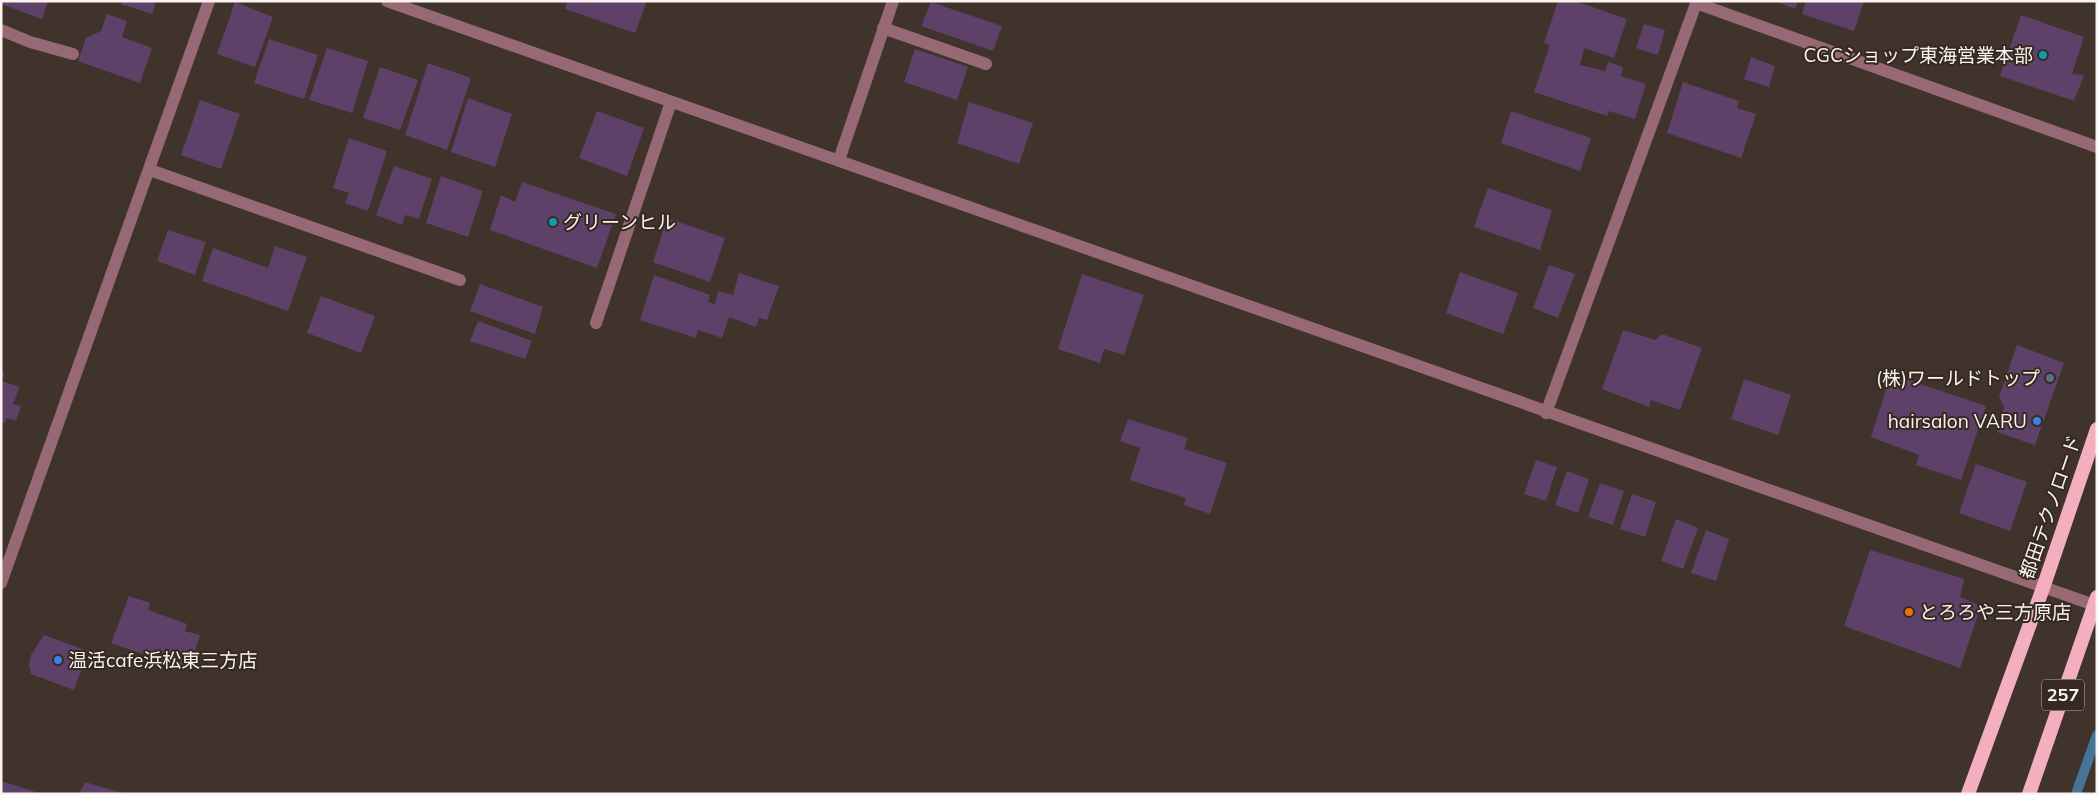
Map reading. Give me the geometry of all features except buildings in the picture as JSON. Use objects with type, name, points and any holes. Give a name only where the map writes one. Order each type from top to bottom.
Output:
[{"type":"highway","name":"都田テクノロード","points":[[1968,794],[2043,588],[2097,429]]},
{"type":"highway","name":"257","points":[[2030,794],[2096,603]]},
{"type":"street","points":[[1,583],[209,1]]},
{"type":"street","points":[[387,1],[839,160],[1546,413],[2043,588],[2096,603]]},
{"type":"street","points":[[839,160],[893,1]]},
{"type":"street","points":[[1546,413],[1697,2],[2097,147]]},
{"type":"street","points":[[883,28],[986,64]]},
{"type":"street","points":[[1,30],[30,42],[73,54]]},
{"type":"street","points":[[596,323],[671,102]]},
{"type":"street","points":[[150,170],[460,280]]},
{"type":"waterway","points":[[2076,794],[2097,735]]},
{"type":"place","name":"CGCショップ東海営業本部","points":[[2043,55]]},
{"type":"place","name":"グリーンヒル","points":[[553,222]]},
{"type":"place","name":"(株)ワールドトップ","points":[[2050,378]]},
{"type":"place","name":"hairsalon VARU","points":[[2037,421]]},
{"type":"place","name":"とろろや三方原店","points":[[1909,612]]},
{"type":"place","name":"温活cafe浜松東三方店","points":[[58,660]]}]
